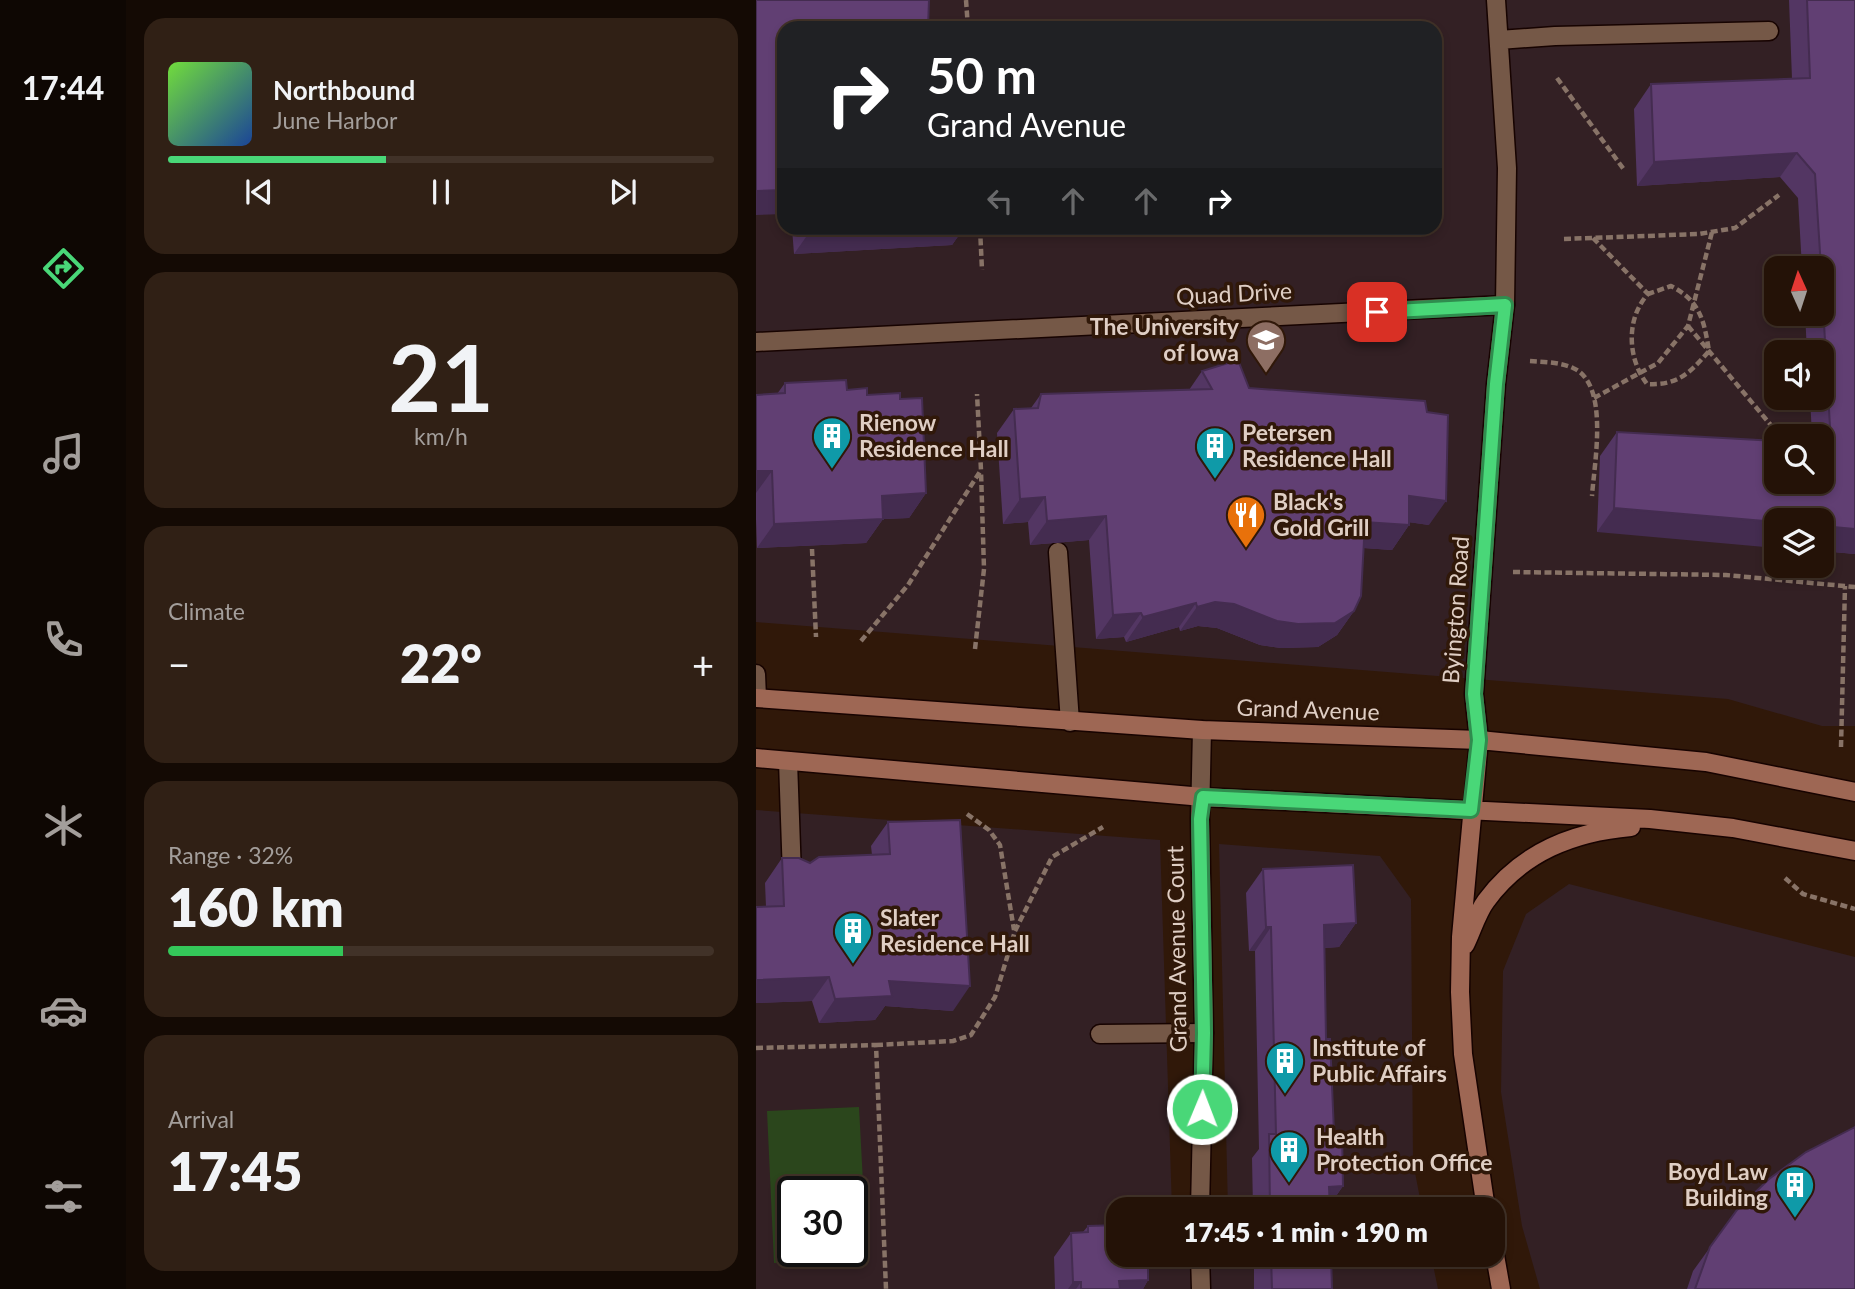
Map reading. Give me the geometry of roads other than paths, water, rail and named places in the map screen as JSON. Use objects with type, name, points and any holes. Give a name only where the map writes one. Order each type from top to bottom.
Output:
[{"type":"main road","name":"Grand Avenue","points":[[756,698],[1202,730],[1479,740],[1706,762],[1855,792]]},
{"type":"main road","name":"Byington Road","points":[[1479,740],[1460,957],[1463,1054],[1484,1197]]},
{"type":"main road","points":[[756,758],[1203,797],[1684,823],[1815,842],[1855,851]]},
{"type":"main road","points":[[1460,957],[1485,901],[1527,861],[1565,839],[1600,830],[1684,823]]},
{"type":"main road","points":[[1497,1267],[1501,1289]]},
{"type":"street","name":"Byington Road","points":[[1479,740],[1474,694],[1496,384],[1505,305],[1507,168],[1496,0]]},
{"type":"street","points":[[1499,40],[1555,36],[1769,31]]},
{"type":"street","name":"Quad Drive","points":[[756,342],[1505,305]]},
{"type":"street","points":[[1058,552],[1070,722]]},
{"type":"street","points":[[756,674],[756,698]]},
{"type":"street","name":"Grand Avenue Court","points":[[1200,1197],[1204,1033],[1200,819],[1203,797],[1202,730]]},
{"type":"street","points":[[788,761],[792,876]]},
{"type":"street","points":[[1100,1034],[1204,1033]]},
{"type":"street","points":[[1200,1267],[1201,1289]]},
{"type":"place","name":"The University of Iowa","points":[[1266,374]]},
{"type":"place","name":"Rienow Residence Hall","points":[[832,470]]},
{"type":"place","name":"Petersen Residence Hall","points":[[1215,480]]},
{"type":"place","name":"Black's Gold Grill","points":[[1246,549]]},
{"type":"place","name":"Slater Residence Hall","points":[[853,965]]},
{"type":"place","name":"Institute of Public Affairs","points":[[1285,1095]]},
{"type":"place","name":"Health Protection Office","points":[[1289,1184]]},
{"type":"place","name":"Boyd Law Building","points":[[1795,1219]]}]
